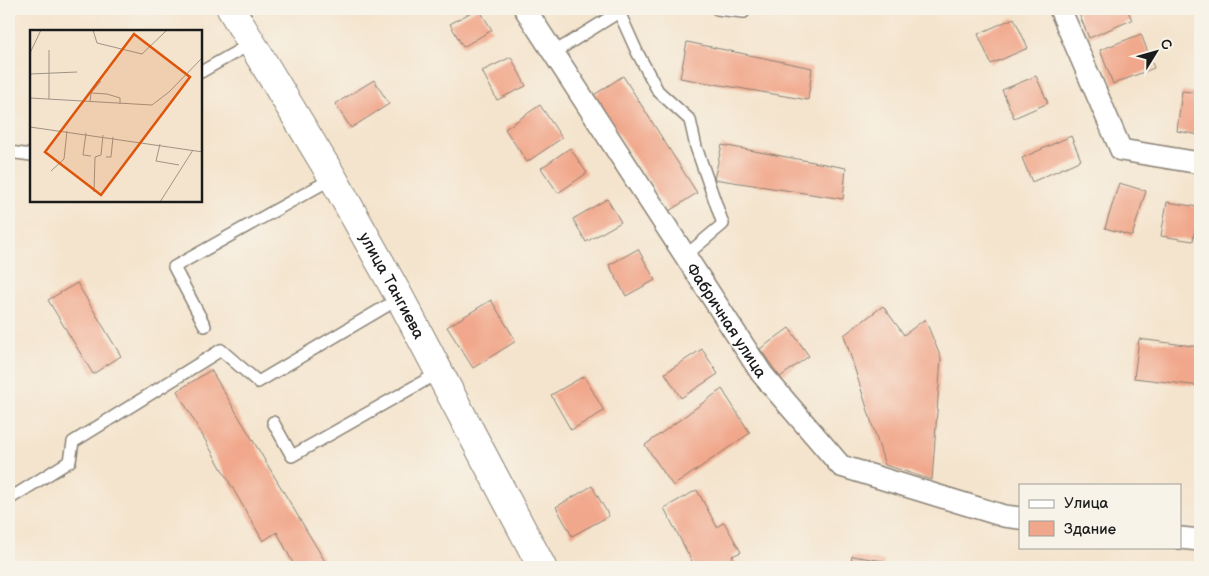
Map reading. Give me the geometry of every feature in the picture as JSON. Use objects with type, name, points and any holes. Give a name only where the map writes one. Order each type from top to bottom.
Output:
[{"type":"main road","name":"улица Тангиева","points":[[231,9],[333,178],[400,298],[542,567]]},
{"type":"street","name":"Фабричная улица","points":[[525,9],[762,374],[841,466],[1004,516],[1019,518]]},
{"type":"street","points":[[1060,9],[1121,150],[1200,163]]},
{"type":"street","points":[[1182,538],[1200,540]]},
{"type":"lane","points":[[717,9],[744,12]]},
{"type":"lane","points":[[553,53],[621,10],[637,52],[658,91],[690,120],[696,147],[723,224],[685,256]]},
{"type":"lane","points":[[202,71],[252,43]]},
{"type":"lane","points":[[9,152],[30,155]]},
{"type":"lane","points":[[205,326],[174,267],[333,178]]},
{"type":"lane","points":[[9,499],[70,461],[73,442],[221,350],[258,382],[400,298]]},
{"type":"lane","points":[[273,422],[292,456],[440,372]]},
{"type":"building","points":[[479,9],[492,30],[463,47],[450,24]]},
{"type":"building","points":[[1077,9],[1127,9],[1132,20],[1089,38]]},
{"type":"building","points":[[1014,18],[1028,48],[991,64],[978,34]]},
{"type":"building","points":[[1141,34],[1154,68],[1113,84],[1100,50]]},
{"type":"building","points":[[687,42],[812,68],[808,100],[680,78]]},
{"type":"building","points":[[511,57],[526,86],[497,100],[482,71]]},
{"type":"building","points":[[623,76],[697,193],[669,211],[594,95]]},
{"type":"building","points":[[1036,76],[1048,103],[1014,118],[1002,90]]},
{"type":"building","points":[[374,80],[389,104],[351,128],[335,104]]},
{"type":"building","points":[[1182,91],[1200,93],[1200,135],[1177,131]]},
{"type":"building","points":[[540,105],[562,138],[527,162],[505,129]]},
{"type":"building","points":[[1071,136],[1081,160],[1032,182],[1022,158]]},
{"type":"building","points":[[722,145],[846,168],[843,199],[714,179]]},
{"type":"building","points":[[570,148],[587,173],[558,193],[541,168]]},
{"type":"building","points":[[1119,183],[1146,191],[1132,236],[1105,228]]},
{"type":"building","points":[[607,199],[621,222],[586,242],[573,219]]},
{"type":"building","points":[[1167,202],[1198,207],[1193,241],[1161,236]]},
{"type":"building","points":[[638,249],[655,280],[626,296],[609,265]]},
{"type":"building","points":[[77,283],[121,356],[93,374],[48,300]]},
{"type":"building","points":[[491,300],[516,341],[473,368],[447,327]]},
{"type":"building","points":[[883,306],[904,335],[925,319],[941,358],[932,480],[885,465],[844,335]]},
{"type":"building","points":[[789,328],[809,356],[780,377],[760,349]]},
{"type":"building","points":[[1139,339],[1200,347],[1200,386],[1134,378]]},
{"type":"building","points":[[702,349],[718,374],[681,398],[665,373]]},
{"type":"building","points":[[211,370],[326,563],[319,567],[295,567],[277,532],[263,541],[177,391]]},
{"type":"building","points":[[584,376],[604,411],[571,430],[551,395]]},
{"type":"building","points":[[722,389],[750,433],[673,486],[645,445]]},
{"type":"building","points":[[592,486],[609,516],[572,536],[556,507]]},
{"type":"building","points":[[697,490],[717,527],[724,522],[741,552],[732,556],[739,567],[695,567],[664,508]]},
{"type":"building","points":[[852,556],[884,561],[883,567],[850,567]]}]
